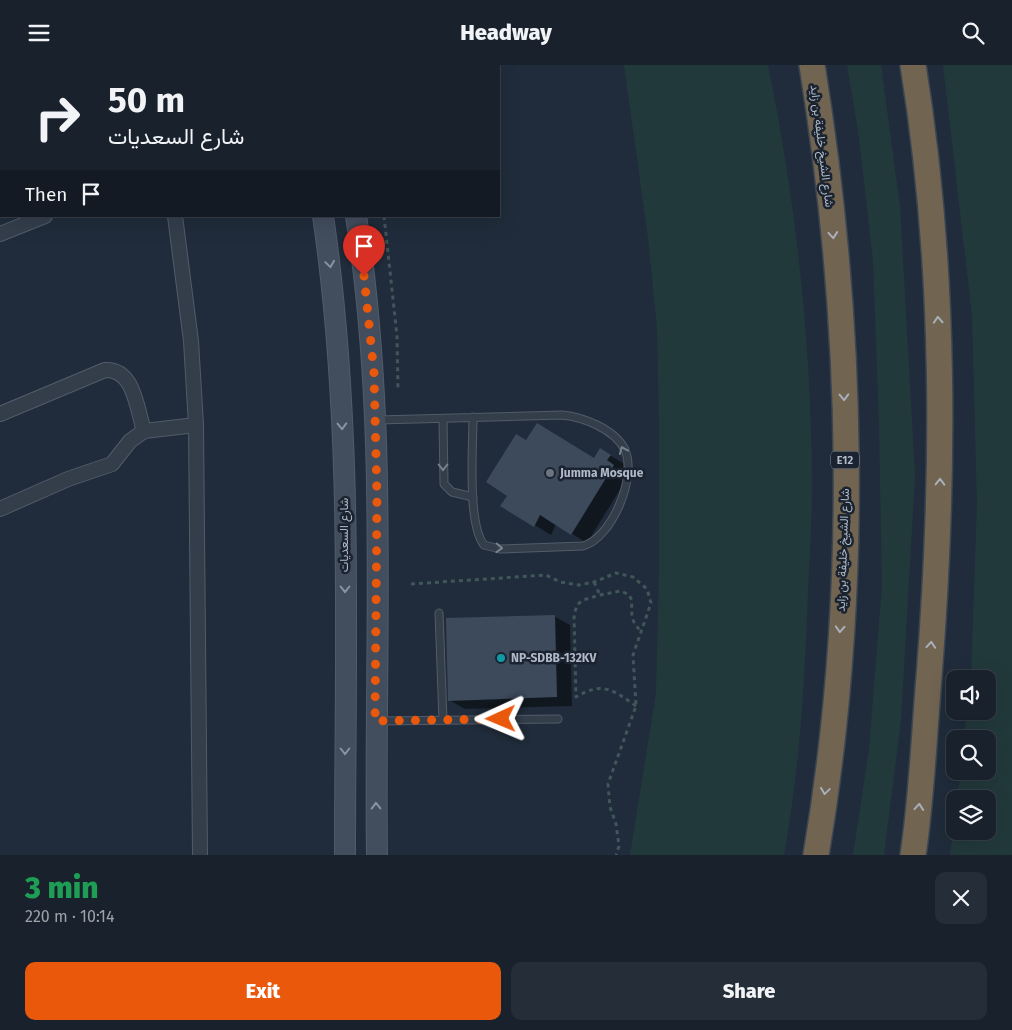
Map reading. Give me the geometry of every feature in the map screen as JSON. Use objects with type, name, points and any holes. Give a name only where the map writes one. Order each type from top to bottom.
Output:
[{"type":"highway","name":"شارع الشيخ خليفة بن زايد","points":[[812,65],[827,172],[842,337],[845,490],[839,653],[828,772],[816,855]]},
{"type":"highway","points":[[912,65],[922,137],[935,268],[941,423],[937,577],[913,855]]},
{"type":"street","points":[[0,234],[42,217]]},
{"type":"street","points":[[175,217],[191,341],[196,425],[200,855]]},
{"type":"street","name":"شارع السعديات","points":[[323,217],[333,285],[342,393],[345,855]]},
{"type":"street","points":[[356,217],[374,373],[377,497],[376,855]]},
{"type":"street","points":[[0,414],[111,369],[118,371],[126,378],[144,431]]},
{"type":"street","points":[[0,509],[55,485],[112,464],[130,441],[144,431],[196,425]]},
{"type":"lane","points":[[375,420],[443,419],[473,417],[562,415],[582,418],[619,441],[625,450],[627,461],[625,486],[618,507],[601,536],[596,541],[583,545],[491,548],[479,539],[473,497],[473,417]]},
{"type":"lane","points":[[443,419],[444,484],[452,492],[473,497]]},
{"type":"lane","points":[[439,613],[443,720]]},
{"type":"lane","points":[[375,721],[558,719]]},
{"type":"path","points":[[384,217],[397,336],[398,390]]},
{"type":"path","points":[[411,584],[546,575],[560,582],[579,585],[594,582],[616,573],[633,577],[647,589],[651,603],[633,655],[636,706],[608,784],[610,807],[616,824],[619,846],[616,855]]},
{"type":"path","points":[[594,582],[600,595]]},
{"type":"path","points":[[636,706],[618,693],[603,687],[590,689],[576,697],[574,615],[577,605],[583,600],[600,595],[620,591],[628,594],[632,600],[631,615],[634,625],[641,631]]},
{"type":"green space","points":[[624,65],[768,65],[787,168],[794,220],[805,324],[811,429],[811,521],[803,689],[798,756],[784,855],[630,855],[656,693],[659,573],[659,422],[657,328],[648,238]]},
{"type":"green space","points":[[847,65],[881,65],[900,206],[915,476],[901,720],[884,855],[853,855],[869,749],[882,586],[873,260],[858,130]]},
{"type":"green space","points":[[943,65],[1012,65],[1012,855],[950,855],[952,840],[996,840],[996,790],[958,790],[960,780],[996,780],[996,730],[965,730],[966,720],[996,720],[996,670],[971,670],[977,503],[972,315]]},
{"type":"building","name":"Jumma Mosque","points":[[537,423],[594,458],[600,448],[611,455],[607,460],[614,465],[571,535],[540,515],[534,527],[500,506],[507,496],[486,482],[516,434],[526,440]]},
{"type":"building","name":"NP-SDBB-132KV","points":[[555,615],[557,697],[448,701],[446,618]]},
{"type":"place","name":"Jumma Mosque","points":[[550,473]]},
{"type":"place","name":"NP-SDBB-132KV","points":[[501,658]]},
{"type":"route","points":[[364,276],[374,373],[377,497],[375,721],[501,719]]}]
